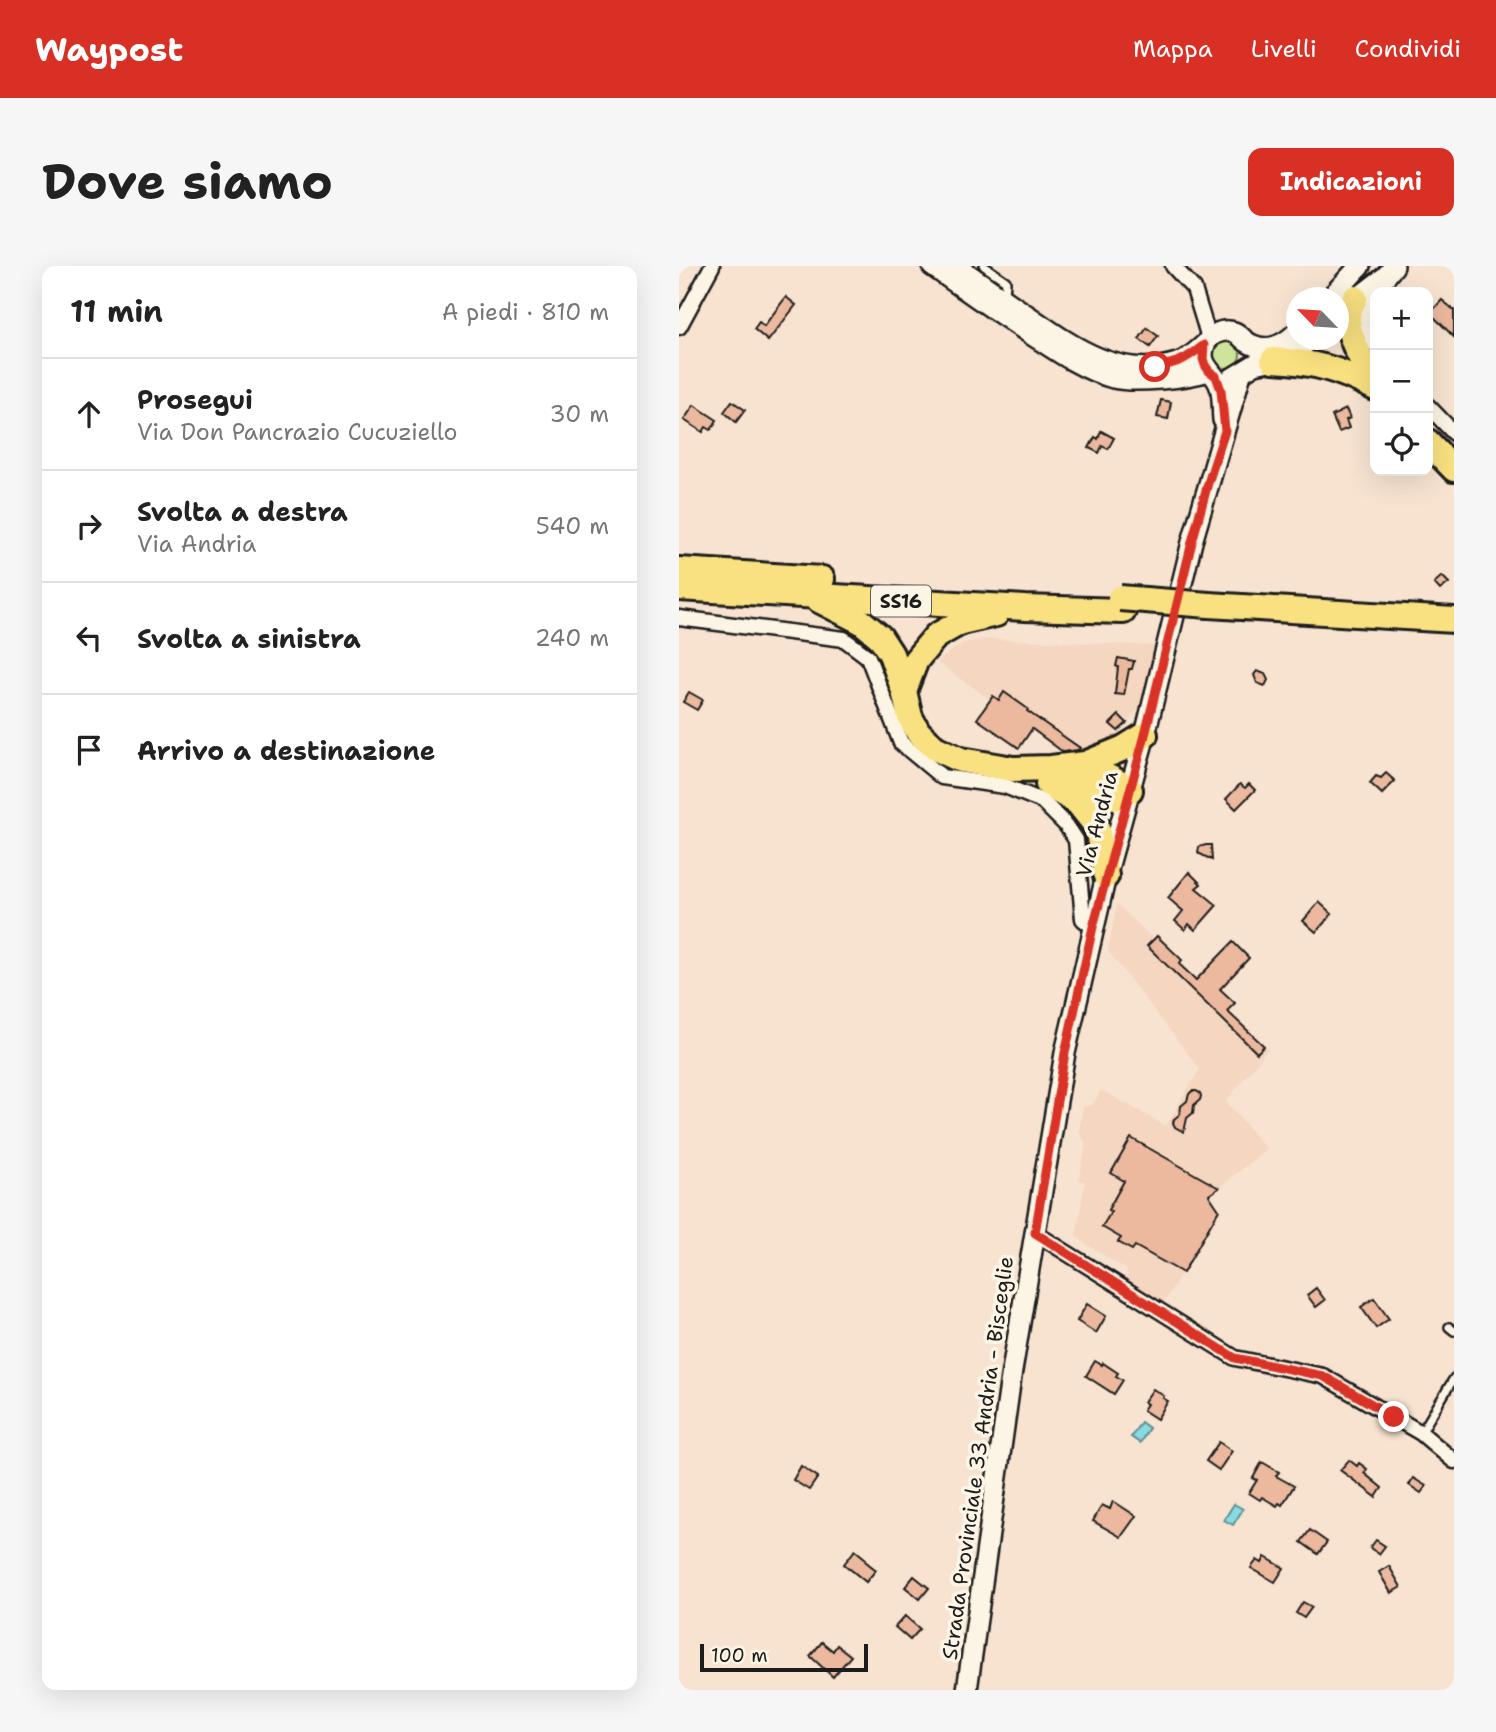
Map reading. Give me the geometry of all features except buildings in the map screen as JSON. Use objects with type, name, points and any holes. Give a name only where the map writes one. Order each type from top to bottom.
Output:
[{"type":"highway","points":[[1355,299],[1348,313],[1350,328],[1358,353],[1370,376]]},
{"type":"highway","points":[[1273,360],[1314,364],[1370,384]]},
{"type":"highway","points":[[1433,447],[1454,470]]},
{"type":"highway","name":"SS16","points":[[679,570],[1454,632]]},
{"type":"highway","name":"SS16","points":[[679,587],[1025,608],[1121,604]]},
{"type":"highway","name":"SS16","points":[[809,595],[862,622],[880,636],[891,654],[910,717],[918,732],[936,748],[961,760],[1049,776],[1089,770],[1113,778],[1130,790]]},
{"type":"highway","name":"SS16","points":[[904,691],[916,660],[936,636],[961,622],[1025,608]]},
{"type":"highway","name":"SS16","points":[[1211,611],[1376,615],[1454,620]]},
{"type":"highway","name":"SS16","points":[[1376,615],[1454,611]]},
{"type":"highway","name":"SS16","points":[[1049,776],[1124,748],[1145,735]]},
{"type":"highway","points":[[1049,776],[1078,803],[1097,828],[1106,876]]},
{"type":"main road","points":[[932,266],[1057,352],[1100,374],[1117,379],[1152,379],[1212,373],[1229,379],[1255,364],[1297,350]]},
{"type":"main road","points":[[957,266],[1084,352],[1120,365],[1155,367],[1177,363],[1187,359],[1215,334],[1229,331],[1236,332],[1247,342],[1258,346],[1273,348],[1286,342]]},
{"type":"main road","points":[[1340,287],[1360,266]]},
{"type":"main road","points":[[1355,299],[1386,276],[1394,266]]},
{"type":"main road","name":"Via Andria","points":[[1207,342],[1203,359],[1221,390],[1225,431]]},
{"type":"main road","name":"Via Andria","points":[[1035,1233],[1065,1053],[1093,927],[1145,735],[1208,483],[1250,355],[1247,342]]},
{"type":"main road","name":"Strada Provinciale 33 Andria - Bisceglie","points":[[967,1690],[1011,1377],[1035,1233]]},
{"type":"street","points":[[679,327],[712,266]]},
{"type":"street","points":[[1173,266],[1194,289],[1207,342]]},
{"type":"street","points":[[1355,299],[1364,305],[1365,321],[1370,333]]},
{"type":"street","points":[[1433,411],[1454,433]]},
{"type":"street","points":[[679,618],[844,639],[868,657],[901,743],[942,777],[1005,786],[1042,801],[1066,825],[1076,840],[1083,919],[1093,927]]},
{"type":"street","points":[[1035,1233],[1235,1358],[1323,1376],[1421,1433],[1454,1461]]},
{"type":"lane","points":[[989,268],[1006,281],[1005,300]]},
{"type":"lane","points":[[1421,1433],[1454,1378]]},
{"type":"shaded area","points":[[987,639],[1158,646],[1138,709],[1127,723],[1100,746],[1073,758],[937,662],[963,643]]},
{"type":"shaded area","points":[[1117,904],[1268,1049],[1226,1101],[1266,1149],[1210,1195],[1219,1210],[1163,1304],[1126,1281],[1127,1270],[1076,1237],[1085,1182],[1079,1180],[1086,1144],[1079,1132],[1083,1107],[1093,1105],[1101,1090],[1166,1126],[1200,1069],[1108,951]]},
{"type":"green space","points":[[1226,340],[1236,344],[1240,354],[1236,364],[1226,368],[1216,364],[1212,354],[1216,344]]},
{"type":"water","points":[[1141,1422],[1149,1428],[1140,1443],[1131,1437]]},
{"type":"water","points":[[1234,1504],[1243,1509],[1233,1525],[1224,1520]]},
{"type":"route","points":[[1155,367],[1187,359],[1204,345],[1205,365],[1216,376],[1221,390],[1225,431],[1192,542],[1145,735],[1093,927],[1065,1053],[1035,1233],[1235,1358],[1323,1376],[1394,1417]]}]
